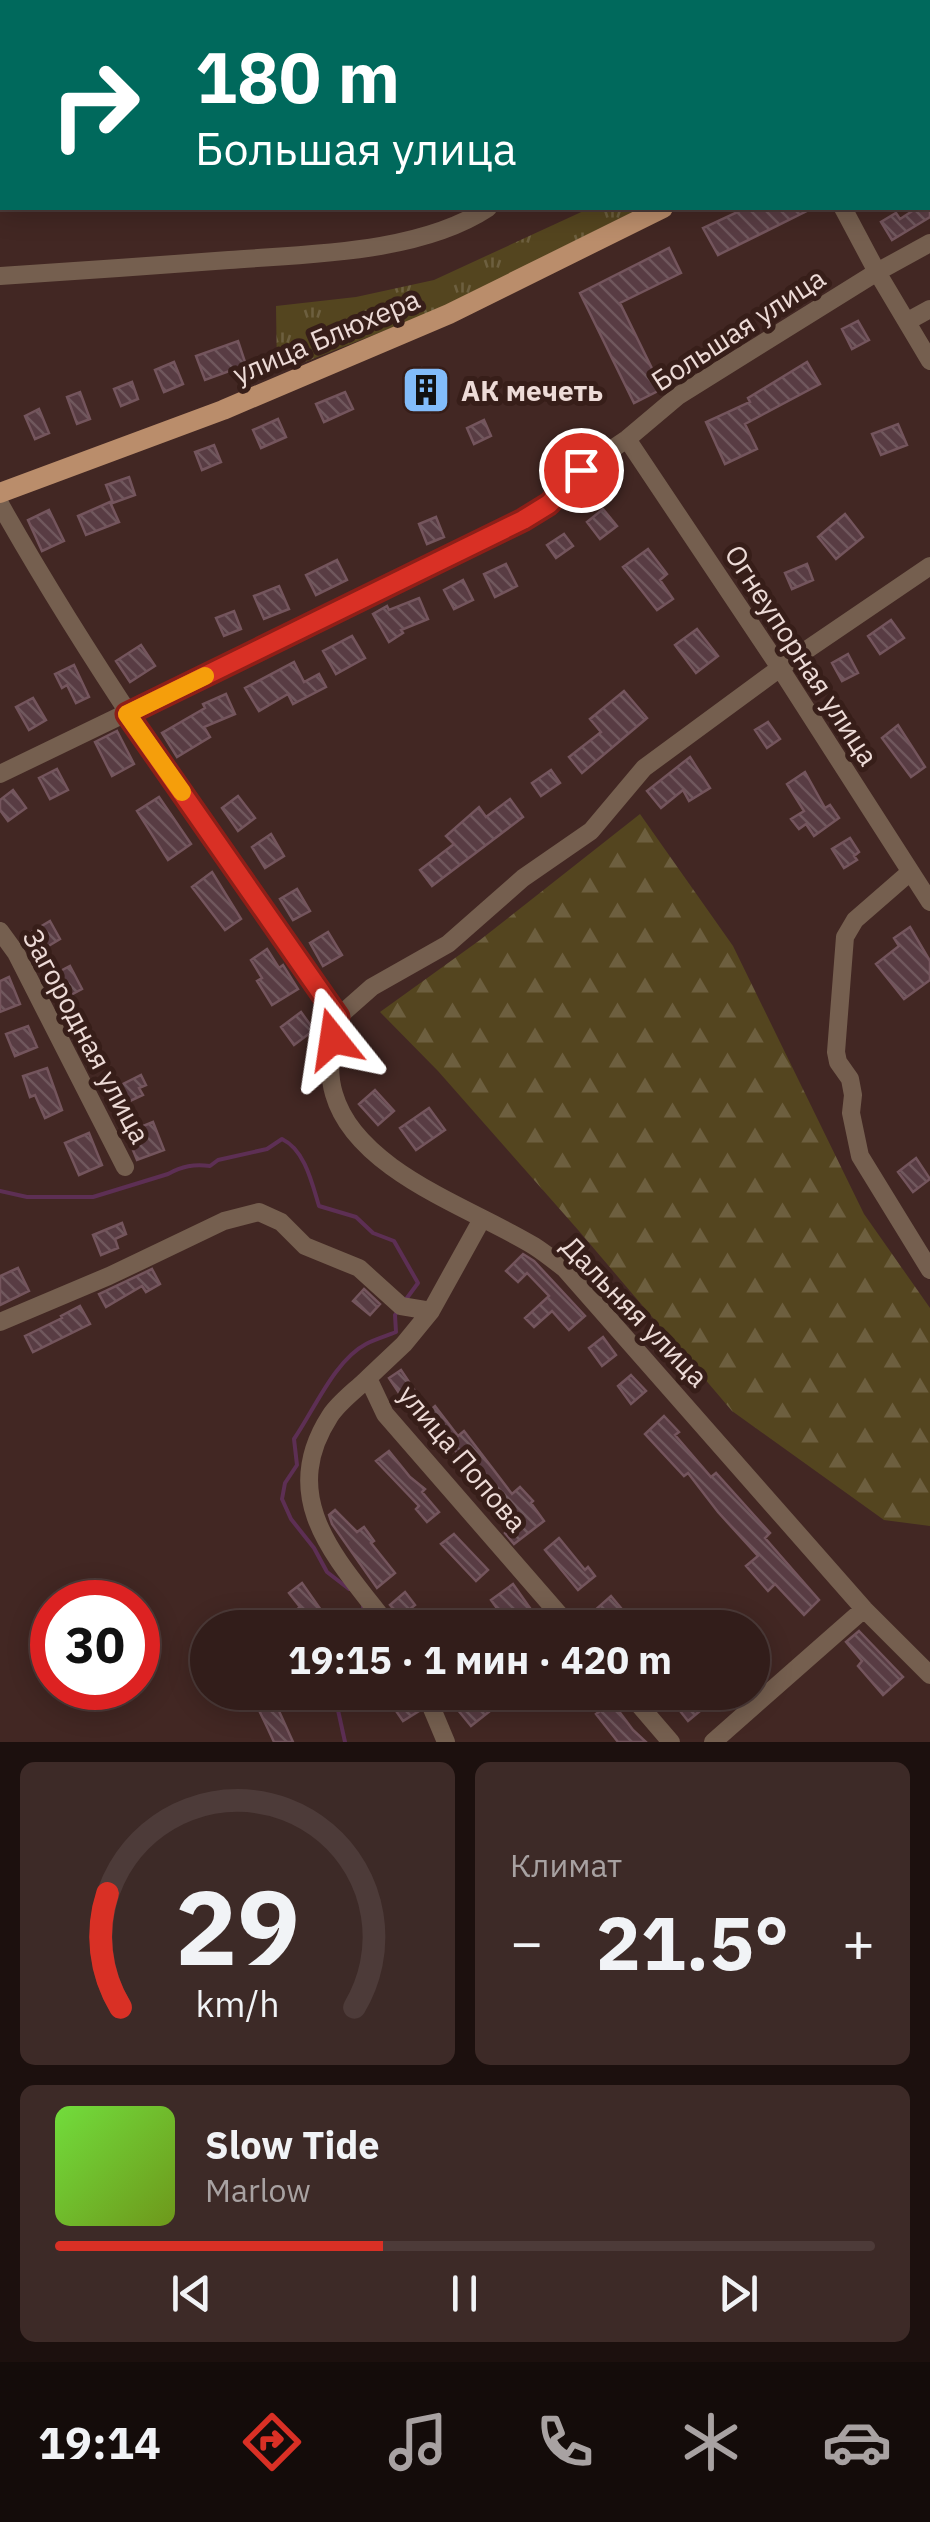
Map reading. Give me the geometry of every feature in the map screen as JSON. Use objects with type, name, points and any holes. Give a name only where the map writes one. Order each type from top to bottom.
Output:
[{"type":"main road","name":"улица Блюхера","points":[[0,493],[223,410],[449,314],[659,210]]},
{"type":"street","points":[[0,276],[274,257],[397,243],[436,234],[484,210]]},
{"type":"street","points":[[844,210],[876,272],[930,360]]},
{"type":"street","name":"Большая улица","points":[[0,774],[523,520],[549,504],[581,470],[627,439],[678,396],[876,272],[930,243]]},
{"type":"street","points":[[908,321],[930,309]]},
{"type":"street","name":"Огнеупорная улица","points":[[627,439],[930,902]]},
{"type":"street","points":[[0,504],[59,608],[127,714],[338,1017],[372,987],[448,944],[522,878],[592,831],[644,768],[780,668],[930,566]]},
{"type":"street","points":[[910,873],[855,920],[846,937],[836,1052],[850,1079],[851,1113],[860,1156],[930,1270]]},
{"type":"street","name":"Загородная улица","points":[[0,930],[16,953],[124,1167]]},
{"type":"street","name":"Дальняя улица","points":[[338,1017],[329,1060],[334,1096],[350,1126],[397,1172],[534,1246],[565,1269],[864,1609],[930,1676]]},
{"type":"street","points":[[0,1322],[224,1221],[259,1212],[282,1222],[306,1246],[359,1268],[401,1306],[431,1310]]},
{"type":"street","name":"улица Попова","points":[[482,1219],[431,1310],[404,1344],[368,1378],[385,1414],[555,1610]]},
{"type":"street","points":[[368,1378],[330,1415],[311,1459],[307,1492],[320,1532],[377,1610]]},
{"type":"street","points":[[713,1742],[864,1609]]},
{"type":"street","points":[[433,1710],[446,1742]]},
{"type":"street","points":[[643,1710],[671,1742]]},
{"type":"green space","points":[[586,210],[637,210],[432,312],[277,373],[276,306],[356,297],[434,280]]},
{"type":"green space","points":[[640,814],[733,946],[864,1214],[930,1308],[930,1526],[884,1520],[732,1411],[438,1071],[380,1012],[480,940]]},
{"type":"building","points":[[742,210],[809,210],[718,255],[703,228]]},
{"type":"building","points":[[914,210],[930,210],[930,217],[892,240],[881,222],[896,213],[900,219]]},
{"type":"building","points":[[669,248],[681,273],[620,303],[662,389],[634,403],[580,293]]},
{"type":"building","points":[[858,321],[869,340],[852,349],[842,329]]},
{"type":"building","points":[[238,341],[246,365],[205,380],[196,356]]},
{"type":"building","points":[[174,362],[183,384],[164,392],[155,370]]},
{"type":"building","points":[[807,362],[820,384],[745,424],[757,449],[725,464],[706,422],[750,402],[748,398]]},
{"type":"building","name":"АК мечеть","points":[[422,368],[445,379],[430,412],[407,401]]},
{"type":"building","points":[[132,382],[138,399],[121,406],[114,389]]},
{"type":"building","points":[[80,392],[90,419],[77,424],[67,397]]},
{"type":"building","points":[[345,392],[353,409],[324,422],[316,404]]},
{"type":"building","points":[[39,409],[49,433],[35,439],[25,416]]},
{"type":"building","points":[[278,419],[286,437],[261,448],[253,430]]},
{"type":"building","points":[[484,420],[491,436],[474,444],[467,428]]},
{"type":"building","points":[[898,424],[907,445],[881,455],[872,434]]},
{"type":"building","points":[[214,445],[221,462],[202,470],[195,452]]},
{"type":"building","points":[[129,477],[135,495],[113,503],[106,485]]},
{"type":"building","points":[[110,502],[119,522],[86,535],[78,516]]},
{"type":"building","points":[[603,509],[617,526],[600,539],[587,522]]},
{"type":"building","points":[[49,510],[64,541],[42,551],[28,520]]},
{"type":"building","points":[[845,514],[863,537],[836,559],[818,537]]},
{"type":"building","points":[[436,517],[444,537],[427,544],[419,524]]},
{"type":"building","points":[[564,534],[573,546],[556,558],[547,545]]},
{"type":"building","points":[[648,549],[667,574],[660,580],[673,599],[657,610],[623,567]]},
{"type":"building","points":[[337,560],[347,580],[316,595],[306,575]]},
{"type":"building","points":[[506,564],[517,586],[495,597],[484,574]]},
{"type":"building","points":[[807,564],[813,580],[792,589],[785,573]]},
{"type":"building","points":[[463,580],[473,600],[454,609],[444,590]]},
{"type":"building","points":[[279,586],[289,609],[264,619],[254,596]]},
{"type":"building","points":[[419,598],[428,619],[401,630],[403,633],[389,642],[373,614]]},
{"type":"building","points":[[234,611],[241,629],[224,636],[216,618]]},
{"type":"building","points":[[891,620],[904,638],[880,654],[868,636]]},
{"type":"building","points":[[697,629],[718,656],[696,673],[675,645]]},
{"type":"building","points":[[352,636],[365,658],[336,674],[323,651]]},
{"type":"building","points":[[141,645],[155,666],[130,682],[116,661]]},
{"type":"building","points":[[848,654],[858,673],[842,681],[832,663]]},
{"type":"building","points":[[294,662],[304,682],[319,674],[326,687],[293,704],[288,694],[259,711],[245,688]]},
{"type":"building","points":[[74,665],[89,697],[76,703],[67,685],[62,688],[55,674]]},
{"type":"building","points":[[624,691],[647,718],[582,773],[569,757],[601,732],[590,719]]},
{"type":"building","points":[[226,694],[235,714],[204,727],[210,737],[177,757],[162,733],[205,708],[203,704]]},
{"type":"building","points":[[33,698],[46,720],[29,730],[16,707]]},
{"type":"building","points":[[768,722],[780,739],[767,748],[755,730]]},
{"type":"building","points":[[898,725],[925,767],[911,777],[882,738]]},
{"type":"building","points":[[117,731],[134,764],[112,776],[95,742]]},
{"type":"building","points":[[690,757],[710,788],[689,801],[683,790],[661,808],[647,791]]},
{"type":"building","points":[[57,769],[68,790],[50,799],[39,778]]},
{"type":"building","points":[[551,770],[560,783],[541,796],[532,783]]},
{"type":"building","points":[[805,772],[825,808],[830,805],[839,818],[814,836],[806,824],[799,829],[791,819],[804,811],[787,784]]},
{"type":"building","points":[[13,790],[26,808],[8,821],[0,810],[0,800]]},
{"type":"building","points":[[238,796],[255,818],[238,831],[222,808]]},
{"type":"building","points":[[159,797],[191,844],[168,860],[137,811]]},
{"type":"building","points":[[510,799],[523,817],[432,886],[420,870],[454,844],[446,836],[479,807],[486,817]]},
{"type":"building","points":[[271,834],[284,856],[265,868],[252,847]]},
{"type":"building","points":[[850,838],[859,852],[854,856],[857,860],[844,868],[832,849]]},
{"type":"building","points":[[212,872],[241,919],[225,930],[192,887]]},
{"type":"building","points":[[297,889],[310,911],[293,920],[280,899]]},
{"type":"building","points":[[50,921],[60,939],[40,951],[30,933]]},
{"type":"building","points":[[910,927],[930,961],[930,980],[904,999],[876,964],[899,946],[894,938]]},
{"type":"building","points":[[328,932],[342,955],[323,966],[310,943]]},
{"type":"building","points":[[267,949],[298,989],[272,1005],[257,981],[262,978],[251,960]]},
{"type":"building","points":[[70,966],[82,989],[63,999],[51,976]]},
{"type":"building","points":[[9,977],[20,1004],[0,1012],[0,981]]},
{"type":"building","points":[[301,1012],[314,1030],[294,1045],[281,1027]]},
{"type":"building","points":[[28,1026],[37,1047],[15,1056],[6,1034]]},
{"type":"building","points":[[47,1068],[62,1110],[45,1118],[35,1095],[30,1097],[23,1076]]},
{"type":"building","points":[[141,1075],[146,1085],[139,1088],[143,1095],[117,1107],[109,1091]]},
{"type":"building","points":[[375,1090],[394,1111],[378,1125],[359,1104]]},
{"type":"building","points":[[429,1108],[445,1130],[416,1150],[400,1128]]},
{"type":"building","points":[[153,1122],[164,1150],[137,1160],[126,1133]]},
{"type":"building","points":[[89,1133],[102,1165],[79,1175],[65,1143]]},
{"type":"building","points":[[916,1158],[930,1179],[913,1192],[898,1172]]},
{"type":"building","points":[[122,1223],[126,1234],[115,1239],[118,1248],[101,1255],[93,1235]]},
{"type":"building","points":[[523,1254],[585,1316],[569,1330],[552,1311],[534,1327],[525,1318],[549,1296],[527,1273],[518,1282],[506,1271]]},
{"type":"building","points":[[18,1268],[29,1291],[0,1305],[0,1276]]},
{"type":"building","points":[[152,1269],[160,1284],[146,1292],[142,1286],[106,1307],[99,1294]]},
{"type":"building","points":[[364,1289],[380,1304],[370,1315],[353,1301]]},
{"type":"building","points":[[80,1306],[90,1324],[33,1352],[25,1336]]},
{"type":"building","points":[[603,1337],[616,1355],[602,1366],[589,1348]]},
{"type":"building","points":[[401,1370],[415,1391],[403,1399],[389,1378]]},
{"type":"building","points":[[631,1375],[646,1391],[631,1404],[618,1386]]},
{"type":"building","points":[[435,1406],[458,1436],[464,1431],[512,1494],[520,1487],[533,1501],[544,1521],[514,1544],[505,1533],[517,1521],[437,1430],[432,1434],[420,1419]]},
{"type":"building","points":[[664,1416],[711,1477],[716,1473],[770,1533],[765,1538],[819,1600],[804,1615],[775,1584],[768,1591],[746,1566],[758,1556],[688,1473],[684,1476],[645,1434]]},
{"type":"building","points":[[389,1451],[425,1489],[422,1492],[439,1512],[427,1522],[416,1509],[419,1506],[376,1461]]},
{"type":"building","points":[[335,1510],[357,1532],[364,1527],[374,1541],[371,1543],[395,1573],[377,1588],[332,1524],[329,1515]]},
{"type":"building","points":[[454,1534],[488,1570],[476,1581],[441,1544]]},
{"type":"building","points":[[559,1538],[585,1570],[588,1567],[595,1576],[578,1590],[545,1550]]},
{"type":"building","points":[[302,1583],[321,1610],[296,1610],[300,1607],[289,1593]]},
{"type":"building","points":[[513,1584],[531,1610],[498,1610],[491,1600]]},
{"type":"building","points":[[405,1592],[415,1605],[409,1610],[394,1610],[390,1605]]},
{"type":"building","points":[[611,1596],[623,1610],[595,1610]]},
{"type":"building","points":[[859,1631],[903,1677],[883,1695],[858,1666],[862,1661],[846,1642]]},
{"type":"building","points":[[259,1710],[279,1710],[293,1742],[274,1742]]},
{"type":"building","points":[[395,1710],[418,1710],[419,1711],[403,1721]]},
{"type":"building","points":[[458,1710],[489,1710],[490,1711],[471,1726]]},
{"type":"building","points":[[618,1710],[646,1742],[618,1742],[596,1714]]},
{"type":"building","points":[[679,1710],[701,1710],[688,1721]]},
{"type":"waterway","points":[[0,1191],[27,1197],[93,1197],[183,1167],[210,1166],[218,1160],[267,1149],[282,1139],[302,1159],[319,1206],[356,1217],[373,1233],[394,1241],[418,1283],[404,1302]]},
{"type":"waterway","points":[[349,1589],[327,1572],[282,1499],[285,1483],[297,1465],[294,1439],[326,1387],[355,1351],[396,1332],[395,1315],[399,1309]]},
{"type":"waterway","points":[[363,1602],[363,1610]]},
{"type":"waterway","points":[[338,1710],[345,1742]]},
{"type":"slow traffic","points":[[182,792],[127,714],[205,676]]},
{"type":"place","name":"АК мечеть","points":[[426,390]]},
{"type":"route","points":[[333,1039],[338,1017],[127,714],[523,520],[549,504],[581,470]]}]
